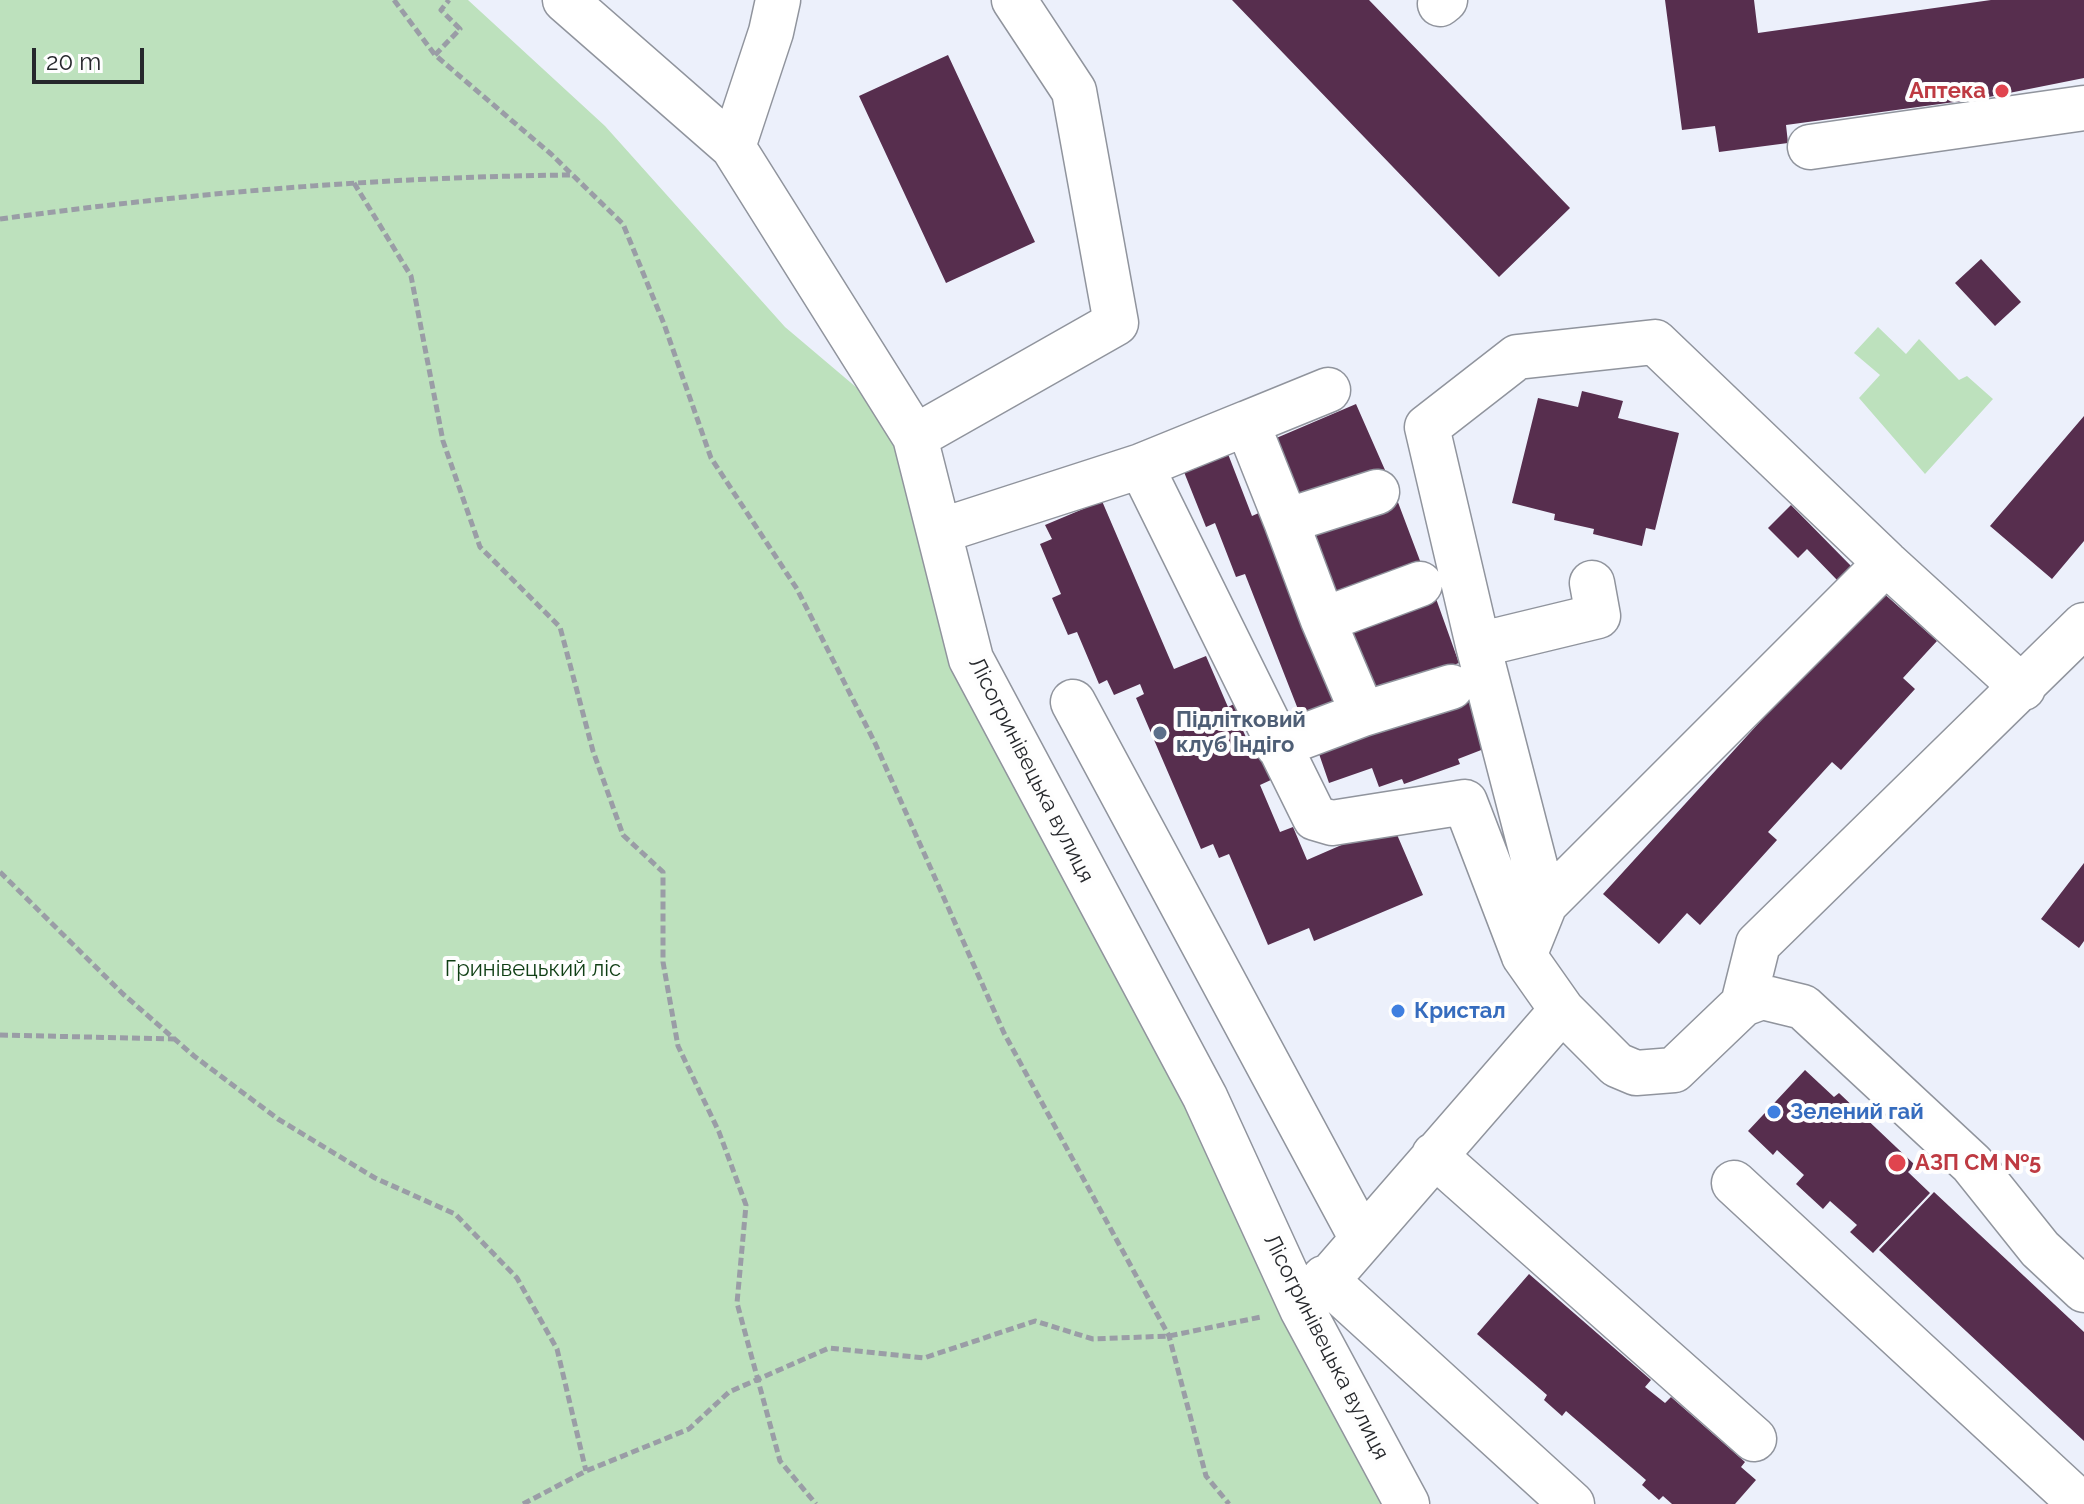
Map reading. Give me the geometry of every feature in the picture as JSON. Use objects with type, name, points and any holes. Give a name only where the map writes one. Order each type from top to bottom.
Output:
[{"type":"street","name":"Лісогринівецька вулиця","points":[[565,0],[733,147],[915,437],[971,659],[1313,1294],[1407,1504]]},
{"type":"street","points":[[733,147],[771,32],[778,0]]},
{"type":"street","points":[[915,437],[1116,323],[1074,91],[1014,0]]},
{"type":"street","points":[[1810,147],[2084,108]]},
{"type":"street","points":[[1545,904],[1478,645],[1427,427],[1517,357],[1655,342],[1886,563],[2023,688]]},
{"type":"street","points":[[940,531],[1141,466],[1328,390]]},
{"type":"street","points":[[1247,423],[1363,714]]},
{"type":"street","points":[[1141,466],[1315,818],[1332,823],[1465,802],[1524,956],[1562,1010],[1617,1065],[1636,1073],[1657,1074],[1674,1070],[1743,1004],[1762,997],[1803,1007],[1972,1164],[2040,1249],[2084,1290]]},
{"type":"street","points":[[1286,521],[1377,492]]},
{"type":"street","points":[[1524,956],[1545,904],[1886,563]]},
{"type":"street","points":[[1478,645],[1598,616],[1592,583]]},
{"type":"street","points":[[1323,620],[1420,584]]},
{"type":"street","points":[[1743,1004],[1758,944],[2084,625]]},
{"type":"street","points":[[1278,746],[1363,714],[1451,687]]},
{"type":"street","points":[[1073,702],[1361,1237]]},
{"type":"street","points":[[1562,1010],[1313,1294],[1572,1504]]},
{"type":"street","points":[[1434,1155],[1754,1439]]},
{"type":"street","points":[[1734,1183],[2081,1504]]},
{"type":"path","points":[[394,0],[435,55],[573,175],[623,224],[664,324],[711,458],[797,589],[875,743],[1004,1033],[1169,1336],[1206,1476],[1229,1504]]},
{"type":"path","points":[[435,55],[460,29],[441,10],[449,0]]},
{"type":"path","points":[[0,219],[74,209],[354,183],[437,177],[573,175]]},
{"type":"path","points":[[354,183],[411,276],[443,441],[480,547],[560,627],[593,751],[623,835],[663,872],[663,962],[678,1046],[719,1132],[746,1205],[737,1303],[780,1461],[816,1504]]},
{"type":"path","points":[[0,872],[174,1039],[278,1119],[375,1178],[455,1214],[517,1278],[557,1349],[586,1471]]},
{"type":"path","points":[[0,1035],[174,1039]]},
{"type":"path","points":[[523,1504],[586,1471],[689,1429],[729,1392],[829,1348],[924,1358],[1035,1321],[1093,1339],[1169,1336],[1313,1294]]},
{"type":"green space","name":"Гринівецький ліс","points":[[0,0],[468,0],[605,126],[785,327],[915,437],[971,659],[1407,1504],[0,1504]]},
{"type":"green space","points":[[1878,327],[1906,354],[1919,339],[1959,380],[1967,376],[1993,399],[1925,474],[1859,398],[1880,375],[1854,353]]},
{"type":"building","points":[[1232,0],[1369,0],[1570,208],[1499,277]]},
{"type":"building","points":[[1665,0],[1754,0],[1758,33],[1991,0],[2084,0],[2084,78],[1984,98],[1786,125],[1788,143],[1719,152],[1715,126],[1682,130]]},
{"type":"building","points":[[948,55],[1035,242],[946,283],[859,96]]},
{"type":"building","points":[[1981,259],[2021,302],[1995,326],[1955,283]]},
{"type":"building","points":[[1582,391],[1623,401],[1618,418],[1679,433],[1655,530],[1646,528],[1642,546],[1593,534],[1594,529],[1554,520],[1555,514],[1512,503],[1538,398],[1578,407]]},
{"type":"building","points":[[1356,404],[1385,470],[1295,507],[1267,442]]},
{"type":"building","points":[[2084,416],[2084,541],[2052,579],[1990,526]]},
{"type":"building","points":[[1228,454],[1252,516],[1261,512],[1339,708],[1303,722],[1245,574],[1236,577],[1215,523],[1206,527],[1184,472]]},
{"type":"building","points":[[1396,497],[1422,566],[1333,599],[1307,530]]},
{"type":"building","points":[[1102,501],[1174,669],[1206,656],[1228,707],[1240,701],[1248,721],[1240,724],[1255,757],[1263,754],[1273,779],[1260,785],[1280,832],[1293,827],[1307,860],[1392,823],[1423,895],[1314,941],[1309,928],[1268,945],[1229,854],[1219,858],[1213,844],[1201,849],[1136,698],[1144,694],[1140,684],[1114,695],[1107,680],[1099,684],[1077,632],[1068,635],[1052,598],[1061,594],[1040,544],[1052,539],[1045,525]]},
{"type":"building","points":[[1791,505],[1851,566],[1837,580],[1807,549],[1798,558],[1768,528]]},
{"type":"building","points":[[1880,590],[1937,641],[1903,678],[1915,689],[1841,770],[1832,762],[1768,832],[1777,840],[1700,925],[1687,913],[1659,944],[1603,894]]},
{"type":"building","points":[[1434,593],[1459,663],[1370,694],[1345,624]]},
{"type":"building","points":[[1470,693],[1489,747],[1458,759],[1460,764],[1404,784],[1402,779],[1379,787],[1372,768],[1329,783],[1317,748]]},
{"type":"building","points":[[2084,863],[2084,941],[2079,948],[2041,919]]},
{"type":"building","points":[[1805,1070],[1834,1097],[1839,1093],[1915,1165],[1908,1172],[1930,1193],[1873,1253],[1850,1232],[1857,1225],[1830,1201],[1823,1209],[1796,1184],[1804,1175],[1777,1150],[1773,1155],[1748,1131]]},
{"type":"building","points":[[1934,1192],[2084,1332],[2084,1441],[1879,1250]]},
{"type":"building","points":[[1529,1274],[1651,1380],[1645,1387],[1665,1403],[1671,1397],[1745,1462],[1741,1467],[1756,1480],[1735,1504],[1672,1504],[1663,1496],[1659,1500],[1642,1485],[1646,1480],[1566,1411],[1562,1416],[1544,1400],[1547,1395],[1477,1334]]},
{"type":"place","name":"Аптека","points":[[2002,91]]},
{"type":"place","name":"Підлітковий клуб Індіго","points":[[1160,733]]},
{"type":"place","name":"Кристал","points":[[1398,1011]]},
{"type":"place","name":"Зелений гай","points":[[1774,1112]]},
{"type":"place","name":"АЗП СМ №5","points":[[1897,1163]]}]
